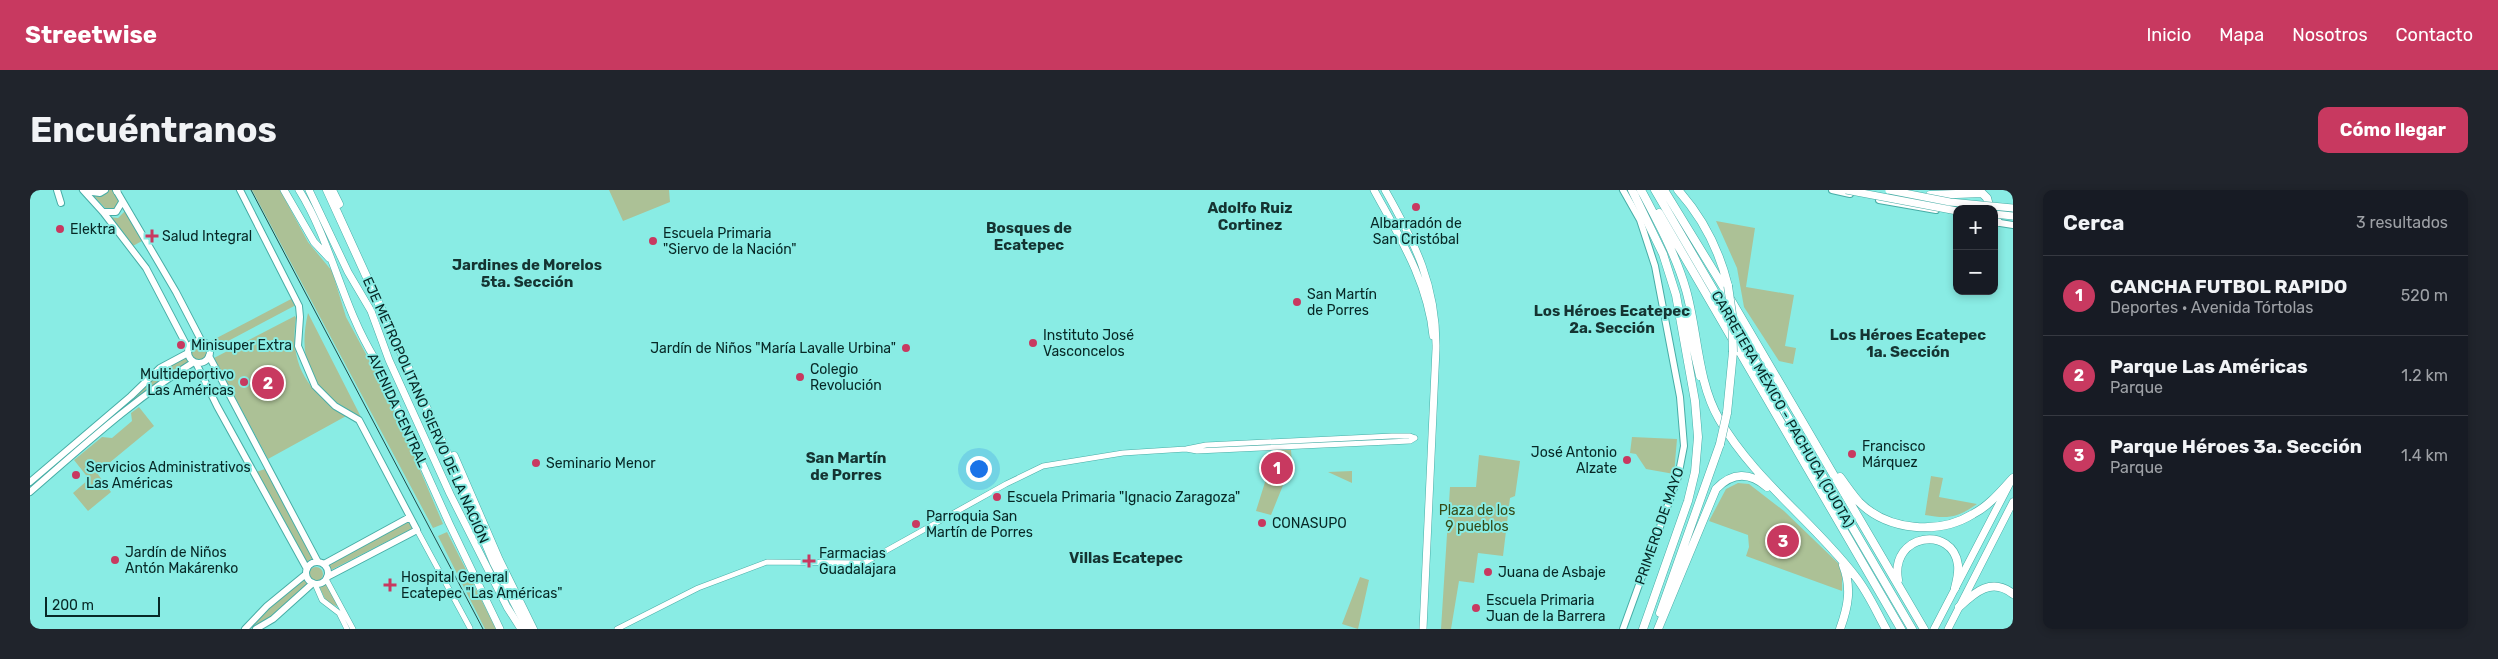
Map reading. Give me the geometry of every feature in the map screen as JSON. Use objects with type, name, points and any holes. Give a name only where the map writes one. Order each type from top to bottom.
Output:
[{"type":"highway","name":"EJE METROPOLITANO SIERVO DE LA NACIÓN","points":[[326,190],[453,466],[494,564],[528,629]]},
{"type":"highway","name":"EJE METROPOLITANO SIERVO DE LA NACIÓN","points":[[332,190],[499,560],[533,629]]},
{"type":"highway","points":[[1633,190],[1657,229],[1676,277],[1695,359],[1709,398],[1735,443],[1790,506],[1841,558],[1861,584],[1886,629]]},
{"type":"highway","points":[[1633,190],[1664,254],[1676,295],[1695,401],[1698,437],[1695,472],[1688,501],[1643,629]]},
{"type":"highway","points":[[1641,190],[1658,221],[1686,290],[1709,398]]},
{"type":"highway","name":"CARRETERA MÉXICO - PACHUCA (CUOTA)","points":[[1645,190],[1900,629]]},
{"type":"highway","name":"CARRETERA MÉXICO - PACHUCA (CUOTA)","points":[[1655,190],[1912,629]]},
{"type":"highway","points":[[1664,190],[1924,629]]},
{"type":"highway","points":[[1654,629],[1720,444],[1727,413],[1733,352],[1732,314],[1728,286],[1721,260],[1699,217],[1678,190]]},
{"type":"highway","points":[[1903,190],[1938,196],[1977,192],[1987,198],[1989,205]]},
{"type":"highway","points":[[1977,192],[1983,205]]},
{"type":"highway","points":[[1819,450],[1859,502],[1876,515],[1896,524],[1915,527],[1951,524],[1974,514],[1995,497],[2013,478]]},
{"type":"highway","points":[[1658,629],[1713,494],[1724,481],[1734,476],[1752,477],[1790,506]]},
{"type":"highway","points":[[1898,584],[1897,566],[1903,551],[1912,543],[1932,540],[1943,544],[1955,556],[1958,571],[1955,588]]},
{"type":"highway","points":[[1840,629],[1849,598],[1848,581],[1841,558]]},
{"type":"highway","points":[[1959,607],[1974,593],[1987,587],[1999,587],[2013,594]]},
{"type":"main road","points":[[57,190],[61,203]]},
{"type":"main road","points":[[83,190],[100,193],[105,190]]},
{"type":"main road","points":[[83,190],[104,212],[146,268],[306,572],[308,580],[314,584]]},
{"type":"main road","points":[[117,190],[122,202],[176,292],[202,342],[208,348],[209,356],[321,563],[327,569],[327,578]]},
{"type":"main road","points":[[240,190],[299,306],[298,346],[310,378],[327,400],[359,420],[417,530],[327,578],[322,583],[314,584],[273,618],[256,629]]},
{"type":"main road","points":[[284,190],[314,242],[332,261]]},
{"type":"main road","name":"AVENIDA CENTRAL","points":[[299,190],[332,261],[346,304],[375,359],[500,629]]},
{"type":"main road","name":"AVENIDA CENTRAL","points":[[309,190],[348,272],[371,311],[388,360],[450,494],[507,607],[521,629]]},
{"type":"main road","points":[[1374,190],[1407,250],[1418,275],[1432,333],[1435,361]]},
{"type":"main road","points":[[1384,190],[1416,246],[1426,274],[1436,320],[1423,629]]},
{"type":"main road","name":"PRIMERO DE MAYO","points":[[1623,190],[1640,220],[1655,266],[1680,397],[1684,446],[1670,500],[1623,629]]},
{"type":"main road","points":[[1832,190],[1909,206],[1953,212]]},
{"type":"main road","points":[[1846,190],[1953,211]]},
{"type":"main road","points":[[1889,190],[1950,202],[2013,208]]},
{"type":"main road","points":[[104,212],[116,212],[122,202]]},
{"type":"main road","points":[[1909,206],[1940,205],[1953,207]]},
{"type":"main road","points":[[1998,215],[2013,217]]},
{"type":"main road","points":[[1998,222],[2013,225]]},
{"type":"main road","points":[[30,482],[131,396],[160,368],[188,351],[193,344],[202,342]]},
{"type":"main road","points":[[30,492],[120,416],[176,373],[195,362],[204,362],[209,356]]},
{"type":"main road","points":[[1934,629],[2013,478]]},
{"type":"main road","points":[[1948,629],[2013,502]]},
{"type":"main road","points":[[244,629],[306,572],[311,564],[321,563],[410,517]]},
{"type":"street","points":[[617,629],[698,588],[767,562],[864,563],[1006,484],[1043,466],[1123,453],[1392,436],[1410,436],[1415,438],[1410,441],[1189,449]]},
{"type":"street","points":[[417,530],[470,628]]},
{"type":"street","points":[[327,578],[353,629]]},
{"type":"street","points":[[314,584],[322,600],[339,613],[347,629]]},
{"type":"green space","points":[[88,190],[113,190],[120,205],[109,212]]},
{"type":"green space","points":[[252,190],[280,190],[308,242],[332,271],[346,317],[389,397],[443,524],[433,528]]},
{"type":"green space","points":[[609,190],[669,190],[670,202],[623,221]]},
{"type":"green space","points":[[125,211],[142,241],[131,247],[109,217],[118,218]]},
{"type":"green space","points":[[1716,221],[1755,228],[1746,287],[1794,295],[1785,346],[1796,348],[1793,364],[1779,361],[1744,307],[1737,268]]},
{"type":"green space","points":[[293,298],[296,305],[213,349],[209,342]]},
{"type":"green space","points":[[308,313],[362,419],[327,395],[313,377],[306,357],[305,346]]},
{"type":"green space","points":[[295,316],[295,349],[304,376],[322,397],[348,415],[268,459],[214,358]]},
{"type":"green space","points":[[199,345],[205,347],[207,353],[205,359],[199,361],[193,359],[191,353],[193,347]]},
{"type":"green space","points":[[185,356],[189,364],[53,468],[125,407],[167,366]]},
{"type":"green space","points":[[139,407],[154,426],[97,473],[111,492],[88,511],[73,493],[89,479],[74,460],[102,437],[112,438],[132,421],[131,413]]},
{"type":"green space","points":[[1632,437],[1677,439],[1674,474],[1646,469],[1636,454],[1630,453]]},
{"type":"green space","points":[[1275,450],[1291,450],[1292,463],[1271,515],[1256,511]]},
{"type":"green space","name":"Plaza de los 9 pueblos","points":[[1479,455],[1520,461],[1515,496],[1510,498],[1503,556],[1478,553],[1474,583],[1459,581],[1451,629],[1441,629],[1450,487],[1476,487]]},
{"type":"green space","points":[[265,469],[313,558],[305,563],[256,472]]},
{"type":"green space","points":[[1352,471],[1352,483],[1328,472]]},
{"type":"green space","points":[[1931,476],[1943,478],[1939,497],[1977,504],[1958,515],[1940,517],[1925,515]]},
{"type":"green space","points":[[1738,483],[1749,484],[1784,511],[1839,564],[1842,576],[1842,591],[1746,556],[1749,547],[1748,535],[1709,521],[1726,489]]},
{"type":"green space","points":[[410,521],[413,528],[331,570],[328,563]]},
{"type":"green space","points":[[447,532],[496,629],[485,629],[438,536]]},
{"type":"green space","points":[[313,567],[319,567],[323,574],[319,581],[313,581],[309,577],[309,571]]},
{"type":"green space","points":[[1360,577],[1369,580],[1358,629],[1342,624]]},
{"type":"green space","points":[[304,578],[310,585],[271,618],[254,628],[248,629],[270,606]]},
{"type":"green space","points":[[326,581],[338,607],[326,601],[319,586]]},
{"type":"railway","points":[[251,190],[483,629]]},
{"type":"place","name":"Albarradón de San Cristóbal","points":[[1416,207]]},
{"type":"place","name":"Elektra","points":[[60,229]]},
{"type":"place","name":"Salud Integral","points":[[152,236]]},
{"type":"place","name":"Escuela Primaria \"Siervo de la Nación\"","points":[[653,241]]},
{"type":"place","name":"San Martín de Porres","points":[[1297,302]]},
{"type":"place","name":"Instituto José Vasconcelos","points":[[1033,343]]},
{"type":"place","name":"Minisuper Extra","points":[[181,345]]},
{"type":"place","name":"Jardín de Niños \"María Lavalle Urbina\"","points":[[906,348]]},
{"type":"place","name":"Colegio Revolución","points":[[800,377]]},
{"type":"place","name":"Multideportivo Las Américas","points":[[244,382]]},
{"type":"place","name":"Parque Las Américas","points":[[268,383]]},
{"type":"place","name":"Francisco Márquez","points":[[1852,454]]},
{"type":"place","name":"José Antonio Alzate","points":[[1627,460]]},
{"type":"place","name":"Seminario Menor","points":[[536,463]]},
{"type":"place","name":"CANCHA FUTBOL RAPIDO","points":[[1277,468]]},
{"type":"place","name":"Servicios Administrativos Las Américas","points":[[76,475]]},
{"type":"place","name":"Escuela Primaria \"Ignacio Zaragoza\"","points":[[997,497]]},
{"type":"place","name":"CONASUPO","points":[[1262,523]]},
{"type":"place","name":"Parroquia San Martín de Porres","points":[[916,524]]},
{"type":"place","name":"Parque Héroes 3a. Sección","points":[[1783,541]]},
{"type":"place","name":"Jardín de Niños Antón Makárenko","points":[[115,560]]},
{"type":"place","name":"Farmacias Guadalajara","points":[[809,561]]},
{"type":"place","name":"Juana de Asbaje","points":[[1488,572]]},
{"type":"place","name":"Hospital General Ecatepec \"Las Américas\"","points":[[390,585]]},
{"type":"place","name":"Escuela Primaria Juan de la Barrera","points":[[1476,608]]},
{"type":"district","name":"Adolfo Ruiz Cortinez","points":[[1250,216]]},
{"type":"district","name":"Bosques de Ecatepec","points":[[1029,236]]},
{"type":"district","name":"Jardines de Morelos 5ta. Sección","points":[[527,274]]},
{"type":"district","name":"Los Héroes Ecatepec 2a. Sección","points":[[1612,320]]},
{"type":"district","name":"Los Héroes Ecatepec 1a. Sección","points":[[1908,344]]},
{"type":"district","name":"San Martín de Porres","points":[[846,466]]},
{"type":"district","name":"Villas Ecatepec","points":[[1126,558]]}]
